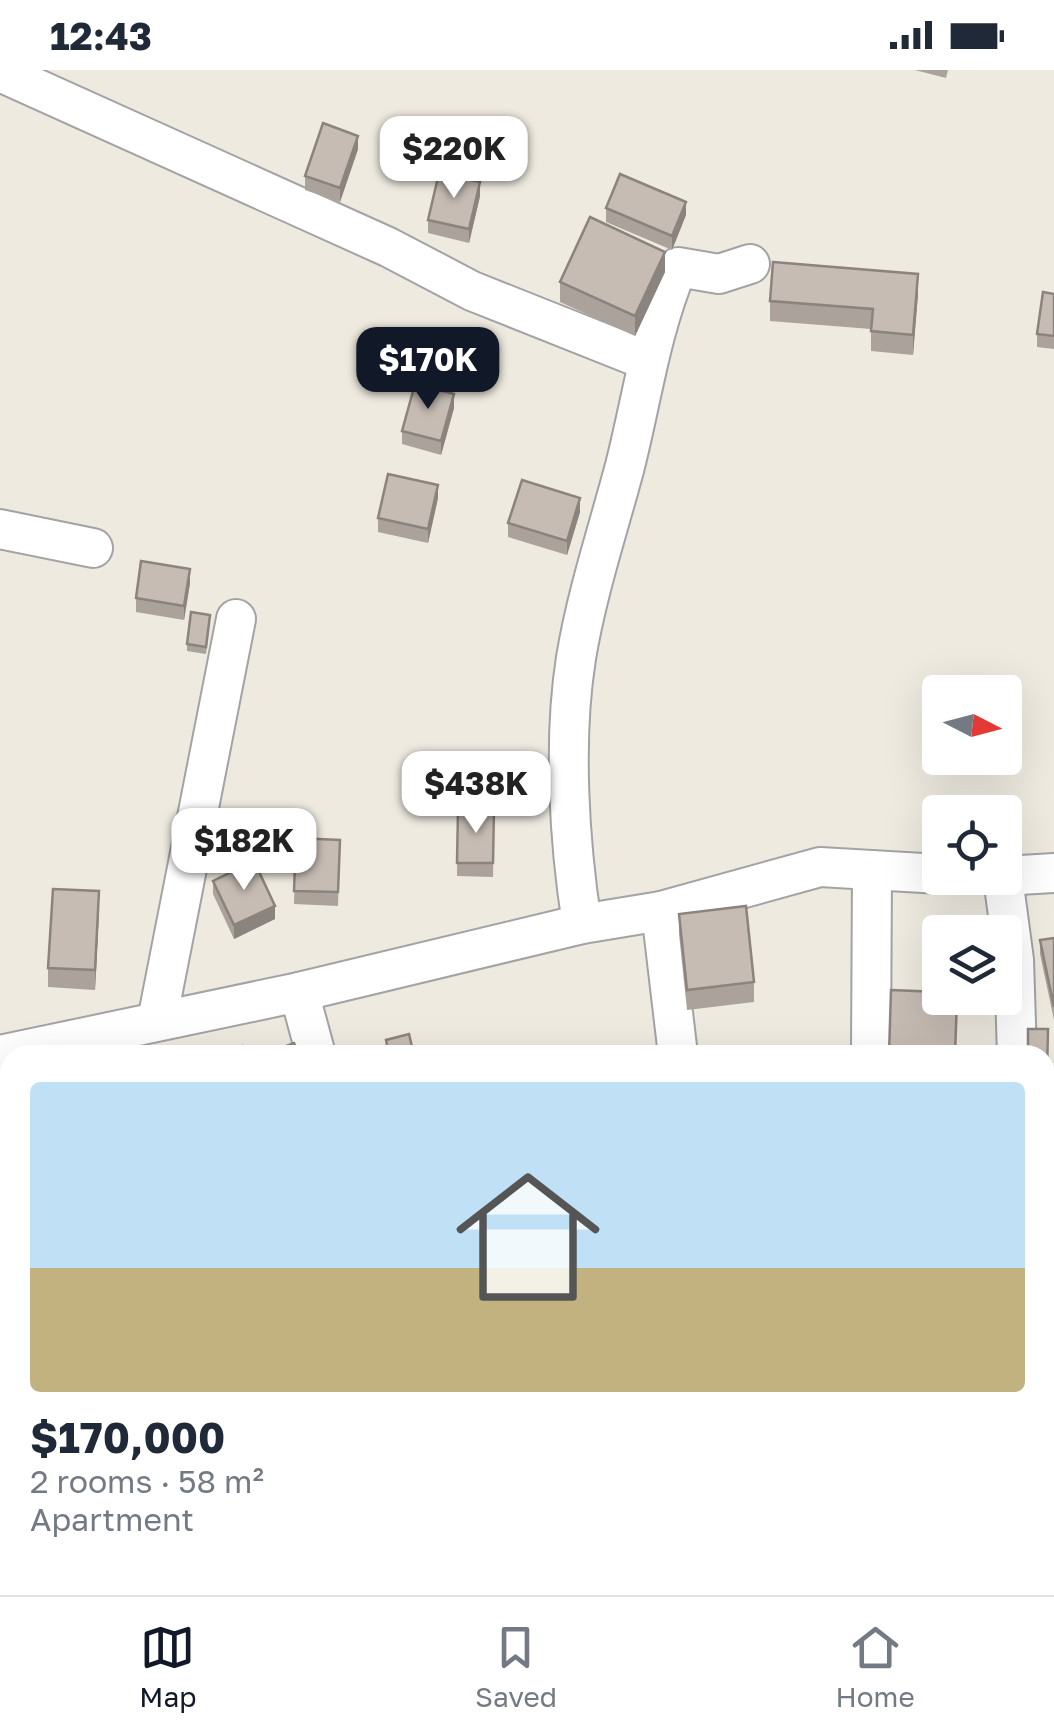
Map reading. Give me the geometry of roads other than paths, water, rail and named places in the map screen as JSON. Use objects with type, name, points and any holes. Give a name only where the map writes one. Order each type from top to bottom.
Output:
[{"type":"street","points":[[0,72],[388,246],[472,291],[648,361]]},
{"type":"street","points":[[582,924],[574,872],[571,764],[576,661],[598,553],[624,468],[664,300],[678,267],[719,274],[750,264]]},
{"type":"street","points":[[0,529],[92,548]]},
{"type":"street","points":[[157,1022],[236,619]]},
{"type":"street","points":[[88,1045],[115,1042],[157,1022],[582,924],[662,911],[820,867],[922,873]]},
{"type":"street","points":[[870,1045],[872,870]]},
{"type":"street","points":[[1022,875],[1054,872]]},
{"type":"street","points":[[1006,895],[1014,960],[1017,1045]]},
{"type":"street","points":[[662,911],[677,1045]]},
{"type":"street","points":[[299,992],[313,1045]]}]
